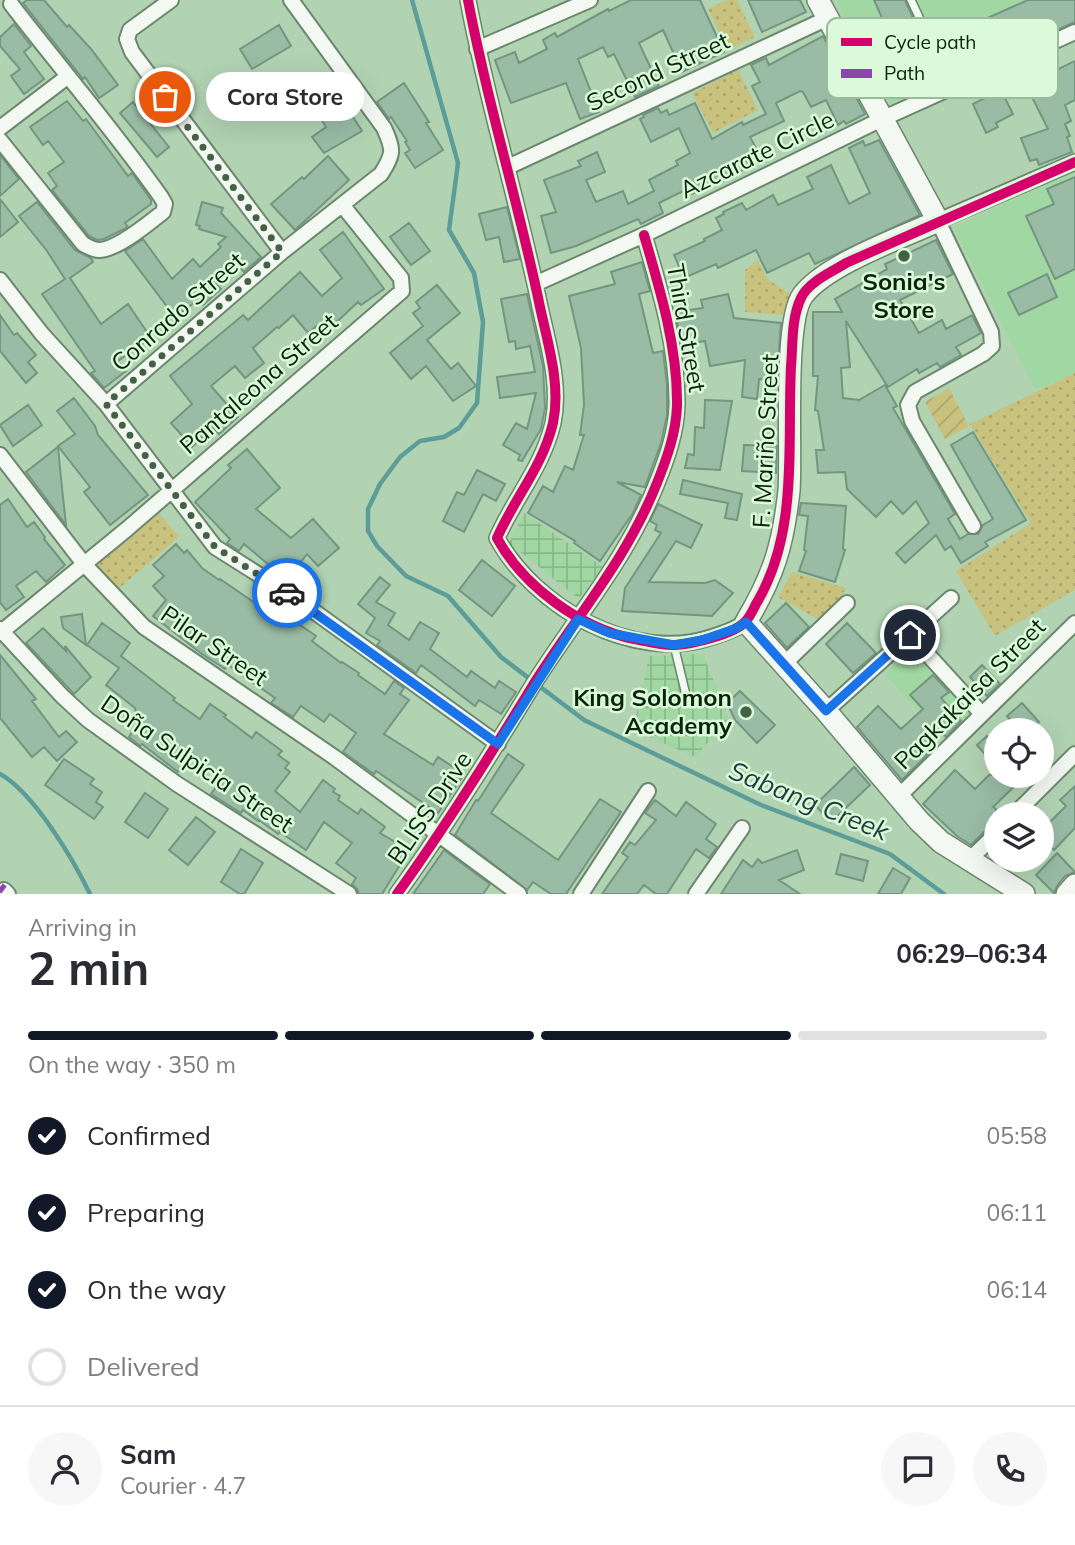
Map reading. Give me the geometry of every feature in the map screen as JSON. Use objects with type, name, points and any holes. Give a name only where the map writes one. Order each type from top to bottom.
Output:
[{"type":"street","points":[[171,0],[130,30],[127,39],[132,52],[282,252]]},
{"type":"street","name":"Conrado Street","points":[[106,404],[282,252],[381,174],[390,159],[392,147],[384,128],[291,0]]},
{"type":"street","points":[[468,0],[477,49],[536,284],[556,395],[553,423],[541,458],[505,519],[497,538],[507,557],[549,597],[578,619],[609,633],[674,645],[702,640],[737,628],[746,622],[898,797],[941,842],[1024,894]]},
{"type":"street","points":[[477,49],[590,0]]},
{"type":"street","points":[[0,140],[83,244],[93,250],[103,251],[163,212],[165,204],[161,197],[122,142],[8,6]]},
{"type":"street","name":"Second Street","points":[[508,167],[823,9]]},
{"type":"street","name":"Azcarate Circle","points":[[1058,40],[1075,32]]},
{"type":"street","points":[[0,128],[67,78]]},
{"type":"street","points":[[873,98],[938,221],[991,332],[992,346],[983,354],[915,393],[908,405],[912,421],[973,526]]},
{"type":"street","name":"Azcarate Circle","points":[[536,284],[929,98]]},
{"type":"street","name":"F. Mariño Street","points":[[746,622],[765,589],[779,552],[789,490],[794,327],[801,297],[818,280],[846,263],[1075,162]]},
{"type":"street","name":"Pantaleona Street","points":[[1,631],[84,564],[402,291],[401,278],[342,206]]},
{"type":"street","name":"Third Street","points":[[533,685],[624,554],[644,518],[670,451],[677,407],[674,364],[657,278],[644,235]]},
{"type":"street","points":[[0,280],[42,334],[106,404],[215,547],[294,597],[498,744]]},
{"type":"street","name":"Pilar Street","points":[[0,455],[84,564],[144,627],[334,757],[439,835],[500,889],[519,894]]},
{"type":"street","points":[[826,711],[951,598]]},
{"type":"street","points":[[784,664],[847,603]]},
{"type":"street","name":"Pagkakaisa Street","points":[[898,797],[1075,623]]},
{"type":"street","name":"Doña Sulpicia Street","points":[[1,631],[88,720],[177,784],[349,894]]},
{"type":"street","points":[[910,635],[982,714]]},
{"type":"street","name":"BLISS Drive","points":[[397,894],[439,835],[520,710],[533,685]]},
{"type":"street","points":[[1028,802],[1075,754]]},
{"type":"street","points":[[581,894],[648,791]]},
{"type":"street","points":[[696,894],[742,828]]},
{"type":"street","points":[[968,861],[984,846]]},
{"type":"street","points":[[1067,894],[1075,886]]},
{"type":"lane","points":[[911,0],[919,18]]},
{"type":"lane","points":[[674,645],[686,695]]},
{"type":"shaded area","points":[[727,0],[737,0],[755,37],[728,50],[708,9]]},
{"type":"shaded area","points":[[836,0],[1075,0],[1075,25],[1058,32],[1058,18],[845,18]]},
{"type":"shaded area","points":[[738,70],[758,110],[713,133],[692,93]]},
{"type":"shaded area","points":[[886,98],[906,98],[890,105]]},
{"type":"shaded area","points":[[1075,172],[1075,373],[1036,390],[953,227]]},
{"type":"shaded area","points":[[758,260],[766,278],[790,294],[787,315],[745,312],[745,270]]},
{"type":"shaded area","points":[[1075,373],[1075,590],[995,636],[956,571],[1031,523],[970,424]]},
{"type":"shaded area","points":[[949,388],[969,426],[945,439],[925,402]]},
{"type":"shaded area","points":[[159,513],[179,537],[115,592],[94,567]]},
{"type":"shaded area","points":[[524,513],[603,567],[579,599],[509,543]]},
{"type":"shaded area","points":[[792,572],[846,588],[825,623],[778,597]]},
{"type":"shaded area","points":[[914,647],[977,718],[948,744],[885,674]]},
{"type":"shaded area","points":[[703,654],[729,719],[695,757],[633,730],[649,656]]},
{"type":"building","points":[[27,0],[44,0],[91,49],[118,85],[99,98],[85,77],[83,79],[23,3]]},
{"type":"building","points":[[631,0],[700,0],[724,52],[682,72],[663,30],[639,43],[659,86],[635,97],[614,54],[608,57],[603,47],[578,59],[599,112],[580,119],[566,83],[511,103],[495,60],[515,52],[519,63],[547,49],[543,40],[555,33],[557,37],[608,9],[609,11]]},
{"type":"building","points":[[748,0],[800,0],[806,12],[762,32]]},
{"type":"building","points":[[874,0],[905,0],[913,18],[882,18]]},
{"type":"building","points":[[1028,0],[1075,0],[1075,22],[1058,30],[1058,18],[988,18]]},
{"type":"building","points":[[14,24],[31,46],[24,52],[44,79],[24,94],[11,76],[20,69],[0,46],[0,37]]},
{"type":"building","points":[[279,25],[291,46],[252,69],[240,49]]},
{"type":"building","points":[[823,36],[827,43],[827,98],[856,98],[865,114],[838,125],[826,100],[811,107],[800,91],[776,103],[784,121],[750,137],[762,159],[717,184],[716,182],[692,194],[689,188],[659,203],[663,213],[641,224],[638,219],[576,246],[551,253],[541,216],[556,212],[544,180],[581,166],[578,161],[597,152],[605,172],[586,180],[596,202],[623,191],[628,204],[654,191],[649,180],[678,165],[676,161],[690,153],[679,128],[651,142],[640,119],[643,115],[658,108],[661,113],[667,110],[669,115],[695,103],[712,139],[742,122],[743,125],[766,114],[752,86],[760,82],[751,65],[766,58],[769,65]]},
{"type":"building","points":[[1075,61],[1075,100],[1065,105],[1071,121],[1065,124],[1072,152],[1039,165],[1037,159],[1030,161],[1021,138],[1048,129],[1032,98],[1058,98],[1058,69]]},
{"type":"building","points":[[329,80],[362,131],[324,153],[312,137],[326,127],[316,111],[320,108],[310,92]]},
{"type":"building","points":[[404,83],[443,150],[415,168],[405,153],[410,150],[405,142],[407,141],[377,102]]},
{"type":"building","points":[[985,98],[1005,98],[1013,114],[996,123],[998,127],[986,133],[973,104]]},
{"type":"building","points":[[67,101],[83,121],[86,119],[128,176],[132,173],[151,200],[151,204],[125,223],[128,227],[104,239],[97,240],[89,236],[52,190],[57,186],[48,173],[64,162],[48,141],[43,145],[30,127]]},
{"type":"building","points":[[133,102],[169,147],[157,157],[120,113]]},
{"type":"building","points":[[879,140],[920,215],[815,264],[809,253],[767,273],[756,250],[718,268],[716,264],[684,278],[674,255],[722,230],[716,218],[742,203],[746,210],[773,195],[778,205],[813,189],[807,177],[831,165],[849,204],[870,193],[849,148],[863,141],[865,146]]},
{"type":"building","points":[[0,155],[19,179],[0,196]]},
{"type":"building","points":[[328,156],[349,180],[295,230],[271,204],[302,177],[304,179]]},
{"type":"building","points":[[1075,177],[1075,269],[1055,279],[1026,216],[1054,204],[1047,189]]},
{"type":"building","points":[[0,199],[18,222],[0,237]]},
{"type":"building","points":[[37,202],[75,250],[91,258],[93,262],[70,278],[101,324],[128,304],[151,338],[118,361],[126,371],[104,388],[91,373],[95,371],[42,294],[65,279],[19,216]]},
{"type":"building","points":[[202,202],[223,208],[221,213],[261,257],[244,272],[236,264],[216,284],[221,289],[203,305],[198,300],[175,317],[125,251],[143,239],[172,279],[193,259],[200,267],[221,247],[218,244],[226,237],[199,229],[200,226],[196,225]]},
{"type":"building","points":[[507,207],[520,259],[504,262],[499,237],[486,240],[479,214]]},
{"type":"building","points":[[409,223],[430,251],[411,265],[390,237]]},
{"type":"building","points":[[343,232],[384,289],[361,305],[358,302],[325,333],[318,325],[308,333],[293,315],[277,327],[253,348],[264,363],[245,378],[235,366],[211,386],[238,417],[219,434],[213,428],[192,447],[171,423],[192,404],[170,376],[243,315],[248,320],[300,272],[322,296],[342,278],[320,250]]},
{"type":"building","points":[[936,240],[953,274],[900,300],[919,333],[942,320],[946,329],[972,315],[981,333],[956,347],[961,355],[940,367],[937,363],[919,373],[917,369],[888,387],[846,321],[850,367],[841,368],[843,398],[859,400],[885,385],[897,406],[893,408],[955,514],[948,519],[960,539],[968,534],[978,534],[983,525],[993,519],[951,445],[973,432],[1026,520],[985,542],[988,546],[961,563],[951,546],[945,550],[936,535],[905,563],[896,553],[929,523],[916,501],[903,514],[891,501],[876,517],[847,489],[845,472],[818,473],[816,450],[824,450],[818,411],[815,410],[818,376],[813,376],[813,312],[842,312],[835,299],[887,269],[885,264]]},
{"type":"building","points":[[642,262],[650,291],[639,294],[653,353],[663,351],[667,415],[661,443],[645,487],[617,482],[641,495],[633,513],[600,561],[574,543],[575,541],[528,513],[543,486],[553,492],[565,466],[573,470],[584,435],[580,435],[584,405],[581,348],[569,296],[615,284],[611,272]]},
{"type":"building","points":[[1047,274],[1057,297],[1019,315],[1008,293]]},
{"type":"building","points":[[437,285],[460,313],[427,340],[451,369],[458,363],[476,386],[453,401],[426,366],[411,379],[390,353],[423,326],[413,313],[420,308],[416,302]]},
{"type":"building","points":[[527,294],[543,366],[545,408],[541,429],[522,461],[518,460],[520,455],[503,445],[516,423],[527,429],[536,393],[500,398],[497,377],[535,372],[530,346],[516,349],[515,341],[509,342],[501,299]]},
{"type":"building","points":[[728,294],[734,318],[781,323],[777,380],[759,379],[757,399],[742,397],[745,360],[710,366],[705,341],[682,345],[675,312],[703,308],[701,300]]},
{"type":"building","points":[[0,315],[14,335],[17,333],[36,355],[28,362],[37,373],[26,383],[0,351]]},
{"type":"building","points":[[74,398],[95,426],[98,435],[148,495],[110,525],[84,492],[90,487],[58,446],[75,434],[57,411]]},
{"type":"building","points":[[705,400],[732,401],[720,470],[685,468],[688,454],[694,455],[695,427],[704,428]]},
{"type":"building","points":[[28,405],[42,425],[13,446],[0,425]]},
{"type":"building","points":[[744,445],[777,446],[776,473],[742,471]]},
{"type":"building","points":[[58,447],[62,488],[66,525],[26,472]]},
{"type":"building","points":[[247,449],[280,488],[256,509],[291,538],[313,519],[339,548],[318,566],[307,554],[287,580],[244,544],[239,551],[227,543],[230,539],[195,502],[231,468],[228,465]]},
{"type":"building","points":[[477,470],[505,484],[496,501],[483,494],[464,532],[443,521],[457,492],[464,495]]},
{"type":"building","points":[[683,480],[742,494],[737,520],[725,518],[728,503],[680,494]]},
{"type":"building","points":[[8,499],[27,527],[34,522],[65,565],[46,582],[36,571],[16,586],[24,597],[6,610],[0,602],[0,505]]},
{"type":"building","points":[[801,503],[846,506],[845,550],[835,582],[799,571],[806,551],[808,516],[799,515]]},
{"type":"building","points":[[658,504],[702,525],[691,548],[676,541],[649,582],[705,583],[715,580],[733,593],[712,616],[622,611],[625,588],[661,533],[655,530],[657,525],[650,521]]},
{"type":"building","points":[[176,544],[184,553],[187,550],[202,568],[290,627],[294,621],[316,636],[312,641],[385,694],[394,681],[404,688],[400,694],[409,700],[384,734],[433,765],[438,757],[464,774],[438,813],[343,752],[356,733],[330,714],[324,722],[301,706],[293,717],[271,703],[275,698],[228,665],[225,669],[202,654],[153,616],[166,600],[153,586],[164,576],[153,565]]},
{"type":"building","points":[[482,560],[515,586],[492,616],[459,590]]},
{"type":"building","points":[[380,577],[390,585],[376,602],[395,613],[388,625],[409,640],[420,622],[439,633],[430,649],[467,677],[471,671],[495,688],[499,681],[516,692],[501,714],[479,700],[475,706],[421,665],[416,673],[377,645],[380,641],[366,633],[375,618],[358,604]]},
{"type":"building","points":[[786,603],[809,627],[787,648],[765,623]]},
{"type":"building","points":[[82,614],[86,645],[63,628],[61,617]]},
{"type":"building","points":[[102,623],[130,643],[121,656],[175,698],[173,700],[200,719],[210,704],[252,738],[256,732],[282,751],[278,755],[289,763],[285,768],[290,772],[275,791],[300,812],[323,780],[335,789],[333,792],[340,796],[338,800],[358,814],[361,809],[385,827],[380,833],[409,850],[382,894],[359,894],[352,884],[356,878],[336,863],[352,843],[324,822],[306,850],[243,810],[241,813],[211,794],[223,777],[192,753],[178,772],[129,737],[138,722],[135,708],[106,685],[119,668],[87,645]]},
{"type":"building","points":[[847,623],[876,653],[853,673],[826,644]]},
{"type":"building","points":[[43,628],[66,651],[65,646],[91,677],[74,694],[26,643]]},
{"type":"building","points":[[0,655],[36,699],[32,701],[59,737],[66,731],[77,742],[57,761],[44,747],[32,757],[0,718]]},
{"type":"building","points":[[982,665],[1000,684],[987,696],[970,677]]},
{"type":"building","points":[[933,675],[949,692],[941,698],[961,721],[946,737],[941,732],[922,750],[927,755],[902,780],[857,727],[878,706],[901,729],[923,709],[910,695]]},
{"type":"building","name":"King Solomon Academy","points":[[740,691],[775,725],[757,743],[735,720],[727,703]]},
{"type":"building","points":[[1022,703],[1035,718],[1009,718],[1007,716]]},
{"type":"building","points":[[984,739],[984,753],[977,745]]},
{"type":"building","points":[[508,754],[524,765],[491,813],[558,860],[600,799],[621,812],[566,894],[551,894],[533,882],[527,890],[455,835]]},
{"type":"building","points":[[64,759],[94,779],[90,784],[102,792],[96,802],[103,807],[94,819],[45,785]]},
{"type":"building","points":[[854,767],[870,785],[831,822],[815,805]]},
{"type":"building","points":[[955,770],[975,789],[984,780],[984,788],[1013,788],[998,802],[984,802],[984,832],[971,845],[957,836],[923,804]]},
{"type":"building","points":[[1075,786],[1075,828],[1054,850],[1054,818],[1066,806],[1060,800]]},
{"type":"building","points":[[145,793],[168,809],[148,838],[125,822]]},
{"type":"building","points":[[655,800],[676,816],[686,802],[716,824],[706,839],[717,847],[709,858],[696,849],[667,894],[656,894],[644,885],[637,894],[602,894],[628,857],[622,853],[630,842],[635,845],[656,820],[645,813]]},
{"type":"building","points":[[196,817],[215,832],[188,865],[169,850]]},
{"type":"building","points":[[241,849],[263,863],[244,894],[221,882]]},
{"type":"building","points":[[444,850],[490,884],[483,894],[413,894]]},
{"type":"building","points":[[797,850],[804,870],[779,880],[800,894],[721,894],[743,860],[752,867],[758,859],[762,863]]},
{"type":"building","points":[[1057,853],[1075,872],[1065,876],[1054,893],[1036,875],[1039,872],[1054,872],[1054,856]]},
{"type":"building","points":[[841,854],[868,861],[863,881],[836,874]]},
{"type":"building","points":[[893,868],[910,878],[901,894],[878,894]]},
{"type":"waterway","name":"Sabang Creek","points":[[412,0],[458,163],[449,230],[474,273],[483,322],[477,403],[459,428],[444,437],[420,441],[400,457],[380,484],[368,509],[368,531],[377,546],[406,576],[448,596],[501,657],[584,720],[761,805],[890,854],[944,894]]},
{"type":"waterway","points":[[0,774],[13,783],[39,811],[74,863],[90,894]]},
{"type":"marked path","points":[[0,887],[4,890]]},
{"type":"cycle path","points":[[468,0],[484,77],[547,335],[555,394],[553,423],[542,454],[497,538],[522,572],[555,602],[593,625],[634,639],[675,645],[732,631],[748,618],[770,577],[785,519],[790,458],[794,323],[804,292],[846,263],[1075,162]]},
{"type":"cycle path","points":[[397,894],[616,563],[645,511],[661,474],[675,426],[677,385],[667,319],[644,235]]},
{"type":"way so far","points":[[165,97],[282,252],[106,404],[215,547],[287,593]]},
{"type":"place","name":"Cora Store","points":[[165,97]]},
{"type":"place","name":"Sonia's Store","points":[[904,256]]},
{"type":"place","name":"King Solomon Academy","points":[[746,712]]},
{"type":"route","points":[[287,593],[498,744],[533,685],[578,619],[609,633],[674,645],[702,640],[737,628],[746,622],[826,711],[910,635]]}]
